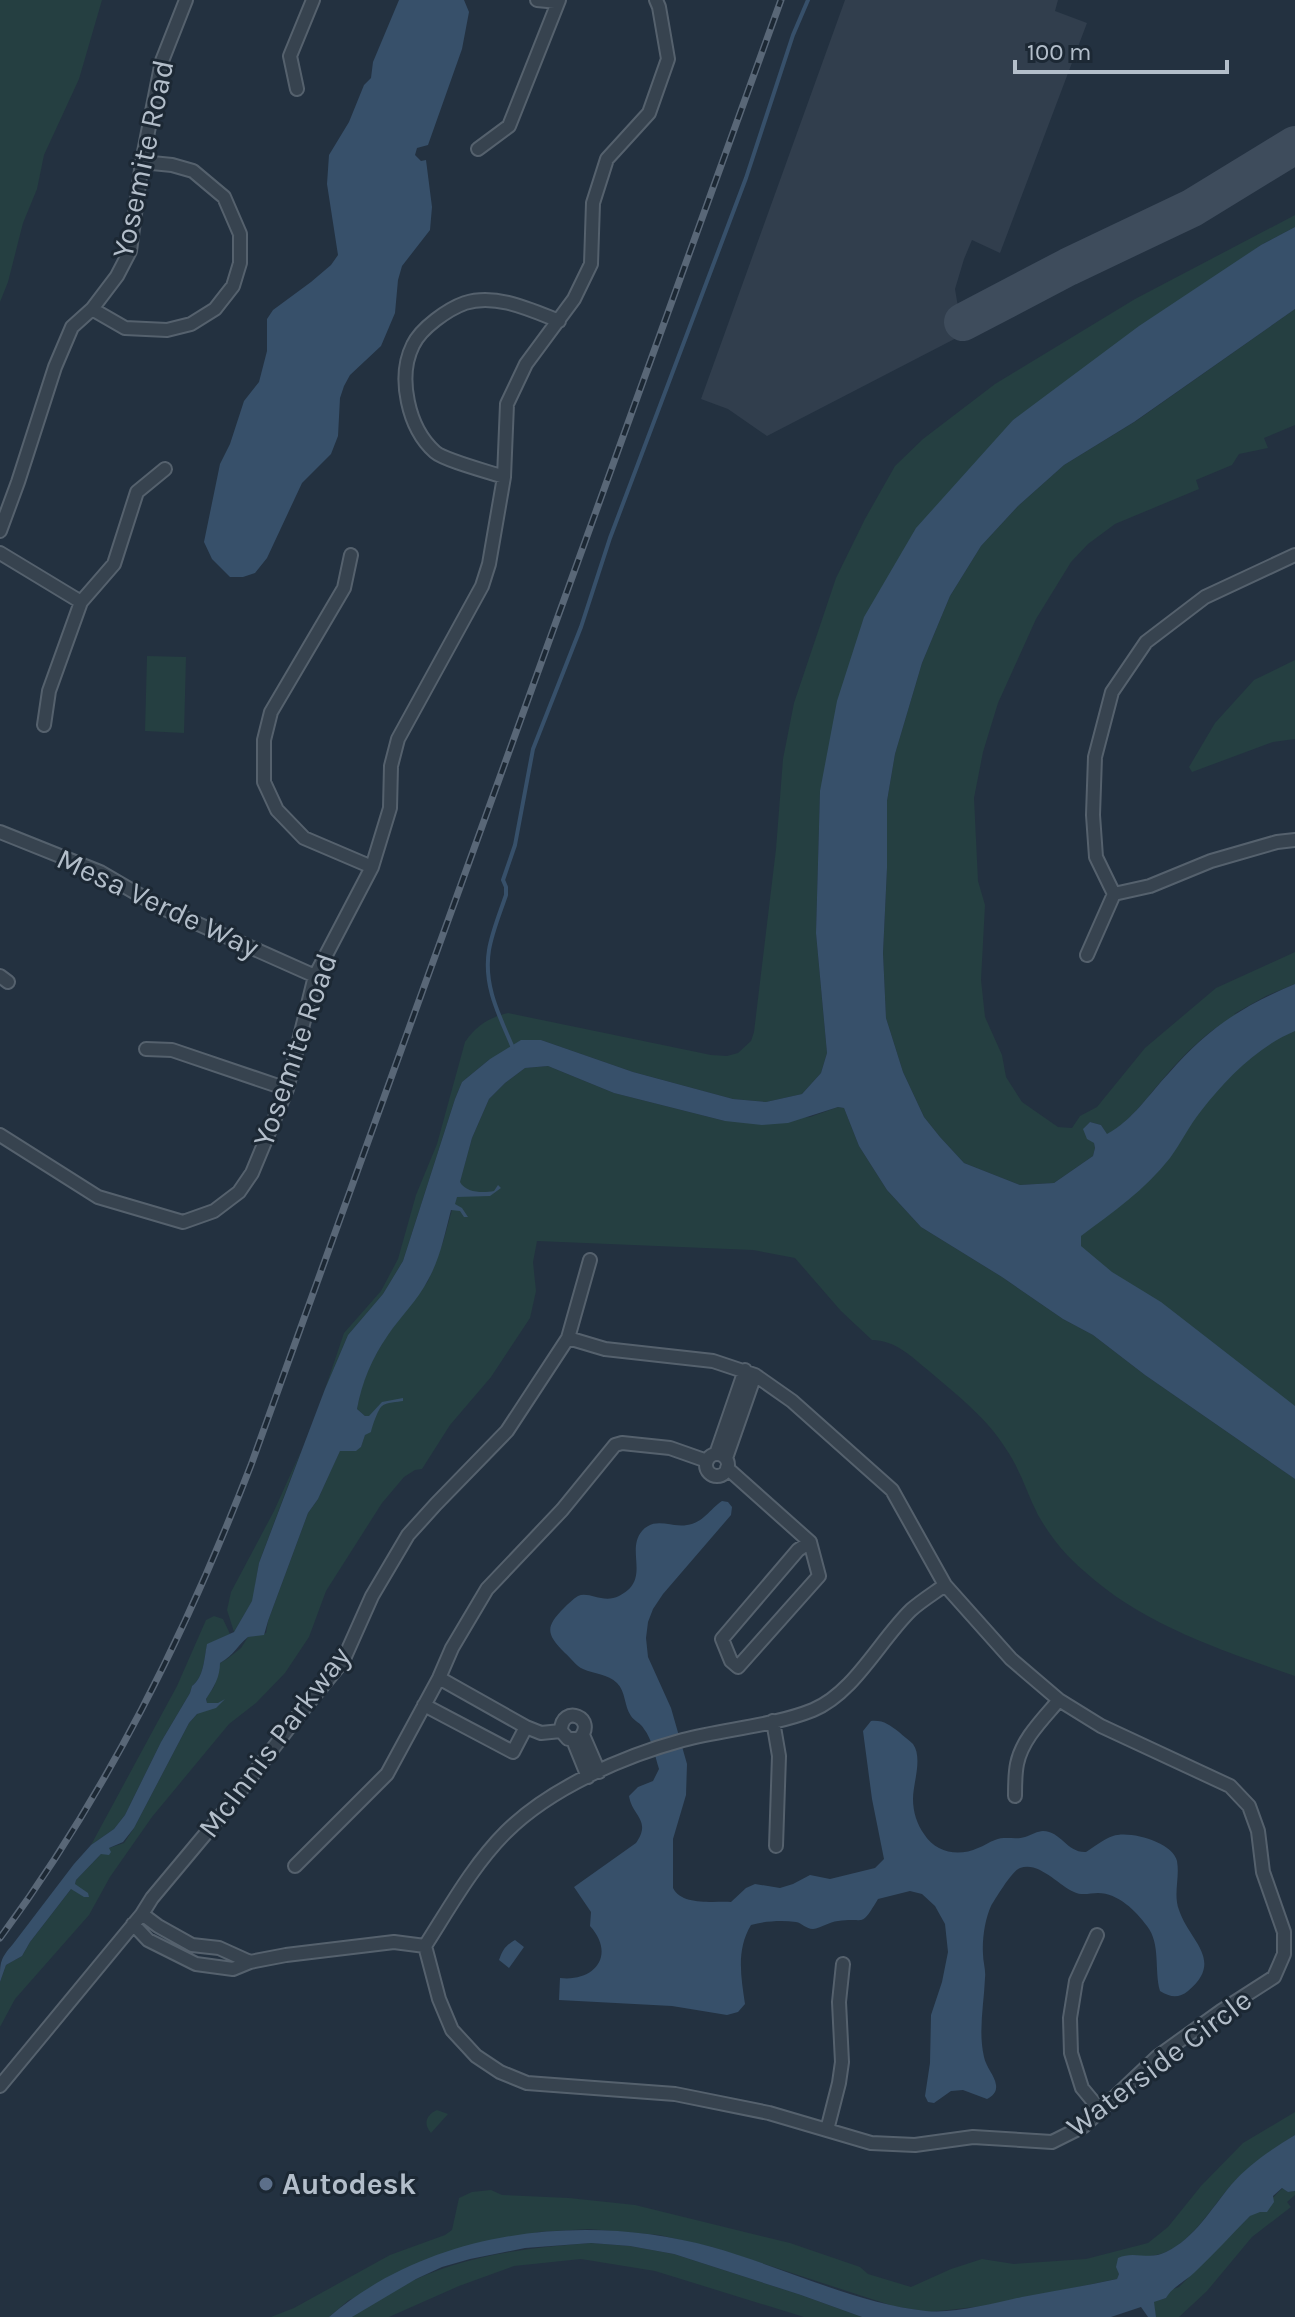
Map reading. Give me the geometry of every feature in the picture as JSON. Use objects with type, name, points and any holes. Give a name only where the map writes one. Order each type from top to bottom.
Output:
[{"type":"street","name":"Yosemite Road","points":[[0,531],[55,367],[72,327],[92,309],[117,276],[130,251],[142,162],[162,61],[186,0]]},
{"type":"street","points":[[297,89],[290,56],[313,0]]},
{"type":"street","points":[[478,149],[509,126],[558,1],[537,0]]},
{"type":"street","name":"Yosemite Road","points":[[0,1135],[98,1197],[183,1222],[214,1211],[239,1192],[252,1173],[287,1089],[315,976],[372,867],[390,808],[391,766],[398,739],[482,586],[489,564],[504,477],[507,404],[526,364],[574,299],[591,264],[593,203],[607,159],[649,113],[668,59],[656,0]]},
{"type":"street","points":[[92,309],[125,328],[167,330],[191,324],[215,309],[233,286],[240,263],[240,234],[224,197],[193,171],[142,162]]},
{"type":"street","points":[[504,477],[436,454],[417,428],[406,400],[406,372],[413,345],[430,323],[466,303],[504,301],[559,321]]},
{"type":"street","points":[[44,725],[49,691],[81,602],[114,564],[137,492],[165,469]]},
{"type":"street","points":[[0,553],[81,602]]},
{"type":"street","points":[[351,555],[344,588],[271,712],[264,740],[264,782],[277,810],[304,838],[372,867]]},
{"type":"street","points":[[1087,955],[1114,894],[1096,857],[1093,815],[1095,757],[1112,692],[1146,642],[1205,597],[1295,555]]},
{"type":"street","name":"Mesa Verde Way","points":[[0,832],[110,876],[160,907],[315,976]]},
{"type":"street","points":[[1114,894],[1150,886],[1211,861],[1277,842],[1295,840]]},
{"type":"street","points":[[146,1049],[172,1050],[287,1089]]},
{"type":"street","name":"McInnis Parkway","points":[[0,2086],[55,2022],[343,1661],[372,1596],[408,1535],[507,1431],[568,1338],[590,1260]]},
{"type":"street","name":"Waterside Circle","points":[[425,1946],[439,1999],[452,2030],[476,2056],[500,2072],[527,2083],[675,2094],[769,2113],[871,2143],[899,2145],[973,2137],[1052,2142],[1084,2126],[1157,2057],[1274,1977],[1284,1954],[1284,1932],[1263,1872],[1258,1831],[1249,1806],[1241,1796],[1230,1786],[1101,1726],[1059,1700],[1011,1659],[945,1585],[892,1490],[792,1401],[750,1372],[713,1361],[605,1349],[568,1338]]},
{"type":"street","points":[[719,1460],[750,1372]]},
{"type":"street","points":[[295,1866],[387,1774],[452,1648],[487,1589],[562,1510],[615,1445],[670,1448],[719,1460],[810,1542],[819,1576],[738,1667],[731,1661],[722,1639],[798,1550],[810,1542]]},
{"type":"street","points":[[137,1919],[148,1940],[196,1964],[233,1969],[250,1962],[394,1942],[425,1946],[473,1871],[507,1831],[550,1796],[651,1750],[815,1709],[843,1690],[911,1610],[945,1585]]},
{"type":"street","points":[[439,1678],[526,1727],[541,1733],[561,1731]]},
{"type":"street","points":[[1015,1796],[1017,1762],[1034,1728],[1059,1700]]},
{"type":"street","points":[[424,1705],[513,1752],[526,1727]]},
{"type":"street","points":[[579,1717],[584,1721],[586,1728],[578,1738],[564,1736],[561,1724],[565,1718],[579,1717]]},
{"type":"street","points":[[773,1721],[779,1756],[776,1846]]},
{"type":"street","points":[[578,1738],[594,1774]]},
{"type":"street","points":[[137,1919],[158,1926],[192,1945],[219,1948],[250,1962]]},
{"type":"street","points":[[1097,1935],[1076,1981],[1070,2018],[1071,2053],[1082,2088],[1101,2111]]},
{"type":"street","points":[[827,2130],[842,2062],[839,2002],[843,1964]]},
{"type":"shaded area","points":[[399,0],[464,0],[469,12],[462,49],[428,145],[417,148],[415,155],[421,161],[426,160],[432,207],[430,230],[402,266],[395,313],[381,346],[350,375],[344,386],[340,398],[338,436],[331,454],[302,483],[267,558],[255,573],[230,577],[212,559],[204,542],[220,464],[244,401],[259,382],[267,351],[267,319],[273,310],[331,265],[338,255],[327,184],[329,155],[349,122],[364,85],[371,78],[373,62]]},
{"type":"shaded area","points":[[845,0],[1058,0],[1055,11],[1087,23],[1000,253],[972,240],[964,259],[955,289],[968,332],[767,436],[728,409],[701,399]]},
{"type":"shaded area","points":[[1295,227],[1295,309],[1134,422],[1064,465],[1018,506],[981,546],[950,596],[922,663],[895,754],[887,801],[883,953],[886,1018],[903,1072],[924,1117],[964,1163],[1020,1185],[1054,1183],[1093,1156],[1094,1143],[1087,1139],[1083,1129],[1090,1122],[1101,1125],[1107,1134],[1116,1128],[1212,1031],[1242,1010],[1295,984],[1295,1031],[1255,1055],[1221,1087],[1160,1170],[1128,1200],[1081,1236],[1081,1246],[1112,1272],[1161,1302],[1295,1406],[1295,1479],[1093,1335],[1063,1319],[921,1227],[887,1190],[859,1146],[844,1108],[838,1107],[788,1123],[762,1125],[725,1121],[614,1093],[548,1066],[525,1068],[489,1099],[472,1138],[460,1182],[475,1191],[494,1191],[498,1185],[501,1188],[490,1196],[457,1197],[455,1204],[468,1217],[460,1211],[451,1210],[432,1272],[377,1352],[357,1409],[369,1416],[382,1402],[403,1398],[403,1401],[382,1406],[371,1432],[365,1435],[356,1451],[340,1451],[318,1499],[308,1513],[264,1635],[248,1637],[220,1663],[216,1682],[206,1699],[207,1703],[218,1703],[225,1699],[216,1708],[197,1714],[189,1723],[134,1828],[123,1842],[109,1848],[109,1855],[101,1854],[76,1880],[75,1884],[89,1897],[71,1889],[22,1956],[6,1965],[0,1982],[2,1961],[9,1949],[74,1864],[91,1845],[114,1829],[125,1815],[161,1742],[199,1678],[207,1644],[234,1632],[252,1601],[259,1563],[348,1335],[383,1294],[403,1261],[462,1082],[490,1059],[521,1040],[541,1040],[633,1072],[733,1099],[766,1102],[802,1094],[821,1073],[827,1053],[816,933],[820,791],[837,701],[864,617],[916,528],[1013,420],[1139,326],[1261,245]]},
{"type":"shaded area","points":[[722,1501],[732,1507],[731,1515],[663,1594],[653,1609],[646,1638],[648,1657],[671,1708],[687,1764],[686,1795],[673,1839],[673,1888],[677,1894],[691,1900],[731,1902],[755,1884],[780,1888],[810,1875],[830,1879],[875,1868],[884,1859],[863,1731],[871,1721],[879,1721],[899,1732],[916,1750],[913,1799],[917,1822],[929,1840],[941,1849],[956,1853],[971,1851],[999,1839],[1021,1838],[1043,1831],[1055,1834],[1074,1849],[1086,1852],[1106,1839],[1120,1835],[1139,1836],[1168,1848],[1177,1861],[1179,1910],[1204,1960],[1204,1970],[1199,1980],[1188,1991],[1174,1996],[1160,1991],[1156,1949],[1151,1933],[1143,1920],[1126,1904],[1105,1894],[1077,1893],[1041,1871],[1027,1867],[1017,1870],[1004,1885],[991,1906],[984,1929],[981,2037],[985,2061],[996,2087],[994,2094],[987,2099],[963,2090],[951,2091],[934,2103],[928,2102],[925,2096],[930,2063],[931,2015],[948,1952],[945,1924],[935,1906],[922,1894],[910,1891],[878,1899],[862,1920],[835,1922],[813,1929],[791,1921],[751,1925],[741,1954],[745,2004],[738,2012],[727,2015],[672,2006],[559,2000],[560,1978],[583,1976],[592,1971],[601,1956],[598,1937],[590,1926],[591,1912],[574,1887],[636,1843],[642,1823],[629,1796],[638,1787],[653,1781],[659,1769],[649,1738],[631,1716],[617,1683],[576,1664],[554,1641],[551,1626],[553,1620],[578,1596],[613,1598],[629,1589],[636,1574],[637,1539],[647,1527],[658,1523],[693,1524]]},
{"type":"shaded area","points":[[515,1940],[524,1947],[509,1968],[499,1960],[505,1948]]},
{"type":"shaded area","points":[[1295,2135],[1295,2191],[1288,2192],[1282,2188],[1273,2196],[1274,2202],[1267,2212],[1250,2216],[1166,2298],[1154,2302],[1156,2317],[1148,2317],[1141,2307],[1111,2317],[862,2317],[674,2254],[591,2243],[525,2248],[470,2259],[416,2279],[352,2317],[329,2317],[370,2287],[414,2264],[462,2247],[512,2236],[562,2231],[613,2231],[663,2236],[712,2247],[845,2293],[899,2307],[937,2312],[974,2307],[1117,2279],[1118,2258],[1160,2255],[1176,2246],[1194,2231],[1245,2170]]},
{"type":"green space","points":[[0,0],[102,0],[79,79],[44,155],[37,189],[23,223],[0,302]]},
{"type":"green space","points":[[1295,215],[1295,227],[1261,245],[1013,420],[820,791],[816,933],[827,1053],[821,1073],[802,1094],[766,1102],[733,1099],[633,1072],[541,1040],[490,1059],[462,1082],[403,1261],[383,1294],[348,1335],[325,1389],[344,1333],[381,1291],[398,1259],[416,1195],[437,1144],[465,1042],[479,1027],[508,1013],[727,1056],[738,1053],[751,1041],[776,849],[783,759],[794,703],[836,578],[895,466],[923,439],[995,384],[1135,299]]},
{"type":"green space","points":[[1295,309],[1295,425],[1264,438],[1268,448],[1239,454],[1232,465],[1196,480],[1199,489],[1115,524],[1088,544],[1071,562],[1036,619],[998,703],[983,752],[974,798],[978,881],[985,905],[981,980],[985,1017],[1002,1055],[1006,1077],[1022,1102],[1058,1127],[1072,1128],[1080,1116],[1097,1107],[1145,1048],[1216,988],[1295,952],[1295,984],[1234,1014],[1295,998],[1295,1444],[1042,1221],[1220,1025],[1187,1053],[1116,1129],[1107,1135],[1101,1125],[1090,1122],[1084,1129],[1094,1143],[1093,1156],[1054,1183],[1020,1185],[964,1163],[924,1117],[903,1072],[886,1018],[883,953],[887,801],[895,754],[922,663],[950,596],[981,546],[1018,506],[1064,465],[1136,421]]},
{"type":"green space","points":[[147,656],[186,657],[184,733],[145,731]]},
{"type":"green space","points":[[1295,660],[1295,739],[1273,742],[1192,772],[1189,767],[1215,723],[1254,680]]},
{"type":"green space","points":[[548,1066],[614,1093],[725,1121],[810,1117],[838,1107],[844,1108],[859,1146],[887,1190],[921,1227],[1063,1319],[1093,1335],[1295,1479],[1295,1676],[1211,1646],[1157,1621],[1131,1607],[1084,1571],[1064,1552],[1048,1530],[1011,1457],[981,1417],[910,1355],[896,1346],[872,1340],[841,1311],[795,1258],[753,1250],[537,1241],[533,1262],[536,1291],[530,1318],[491,1377],[450,1425],[422,1469],[404,1477],[382,1503],[326,1591],[309,1637],[285,1673],[256,1703],[229,1724],[152,1817],[110,1877],[89,1915],[15,1999],[0,2027],[0,1982],[6,1965],[22,1956],[76,1880],[101,1854],[124,1843],[189,1723],[207,1703],[206,1698],[214,1687],[220,1663],[241,1648],[248,1637],[266,1633],[308,1513],[318,1499],[340,1450],[355,1451],[361,1447],[365,1416],[357,1409],[361,1388],[387,1335],[428,1281],[443,1242],[472,1138],[489,1099],[525,1068]]},
{"type":"green space","points":[[301,1451],[259,1563],[253,1600],[234,1632],[227,1610],[231,1592],[274,1511]]},
{"type":"green space","points":[[214,1616],[223,1619],[230,1634],[207,1645],[199,1678],[161,1742],[125,1815],[114,1829],[91,1845],[177,1686],[206,1620]]},
{"type":"green space","points":[[437,2110],[448,2114],[431,2133],[427,2120]]},
{"type":"green space","points":[[1295,2112],[1295,2135],[1243,2173],[1196,2229],[1172,2249],[1158,2255],[1143,2256],[1119,2274],[1117,2279],[984,2306],[930,2312],[893,2306],[712,2247],[659,2235],[589,2229],[538,2232],[349,2300],[329,2317],[271,2317],[294,2308],[390,2255],[445,2235],[452,2230],[459,2198],[472,2192],[491,2190],[502,2195],[635,2205],[790,2243],[860,2267],[868,2274],[911,2287],[982,2259],[1014,2264],[1086,2259],[1148,2243],[1168,2227],[1201,2186],[1243,2143]]},
{"type":"green space","points":[[1283,2188],[1288,2192],[1295,2191],[1287,2202],[1291,2207],[1252,2237],[1207,2291],[1179,2317],[1156,2317],[1153,2302],[1166,2298],[1170,2290],[1179,2287],[1250,2216]]},
{"type":"green space","points":[[591,2243],[674,2254],[862,2317],[804,2317],[655,2271],[581,2259],[514,2266],[389,2317],[352,2317],[409,2282],[466,2261],[496,2254]]},
{"type":"waterway","points":[[513,1048],[494,1001],[488,963],[492,936],[506,895],[503,880],[515,845],[533,749],[746,178],[793,35],[808,0]]},
{"type":"taxiway","points":[[963,322],[1068,267],[1192,208],[1295,145]]},
{"type":"railway","points":[[0,1938],[39,1883],[109,1769],[171,1650],[226,1528],[781,0]]},
{"type":"place","name":"Autodesk","points":[[266,2184]]}]
